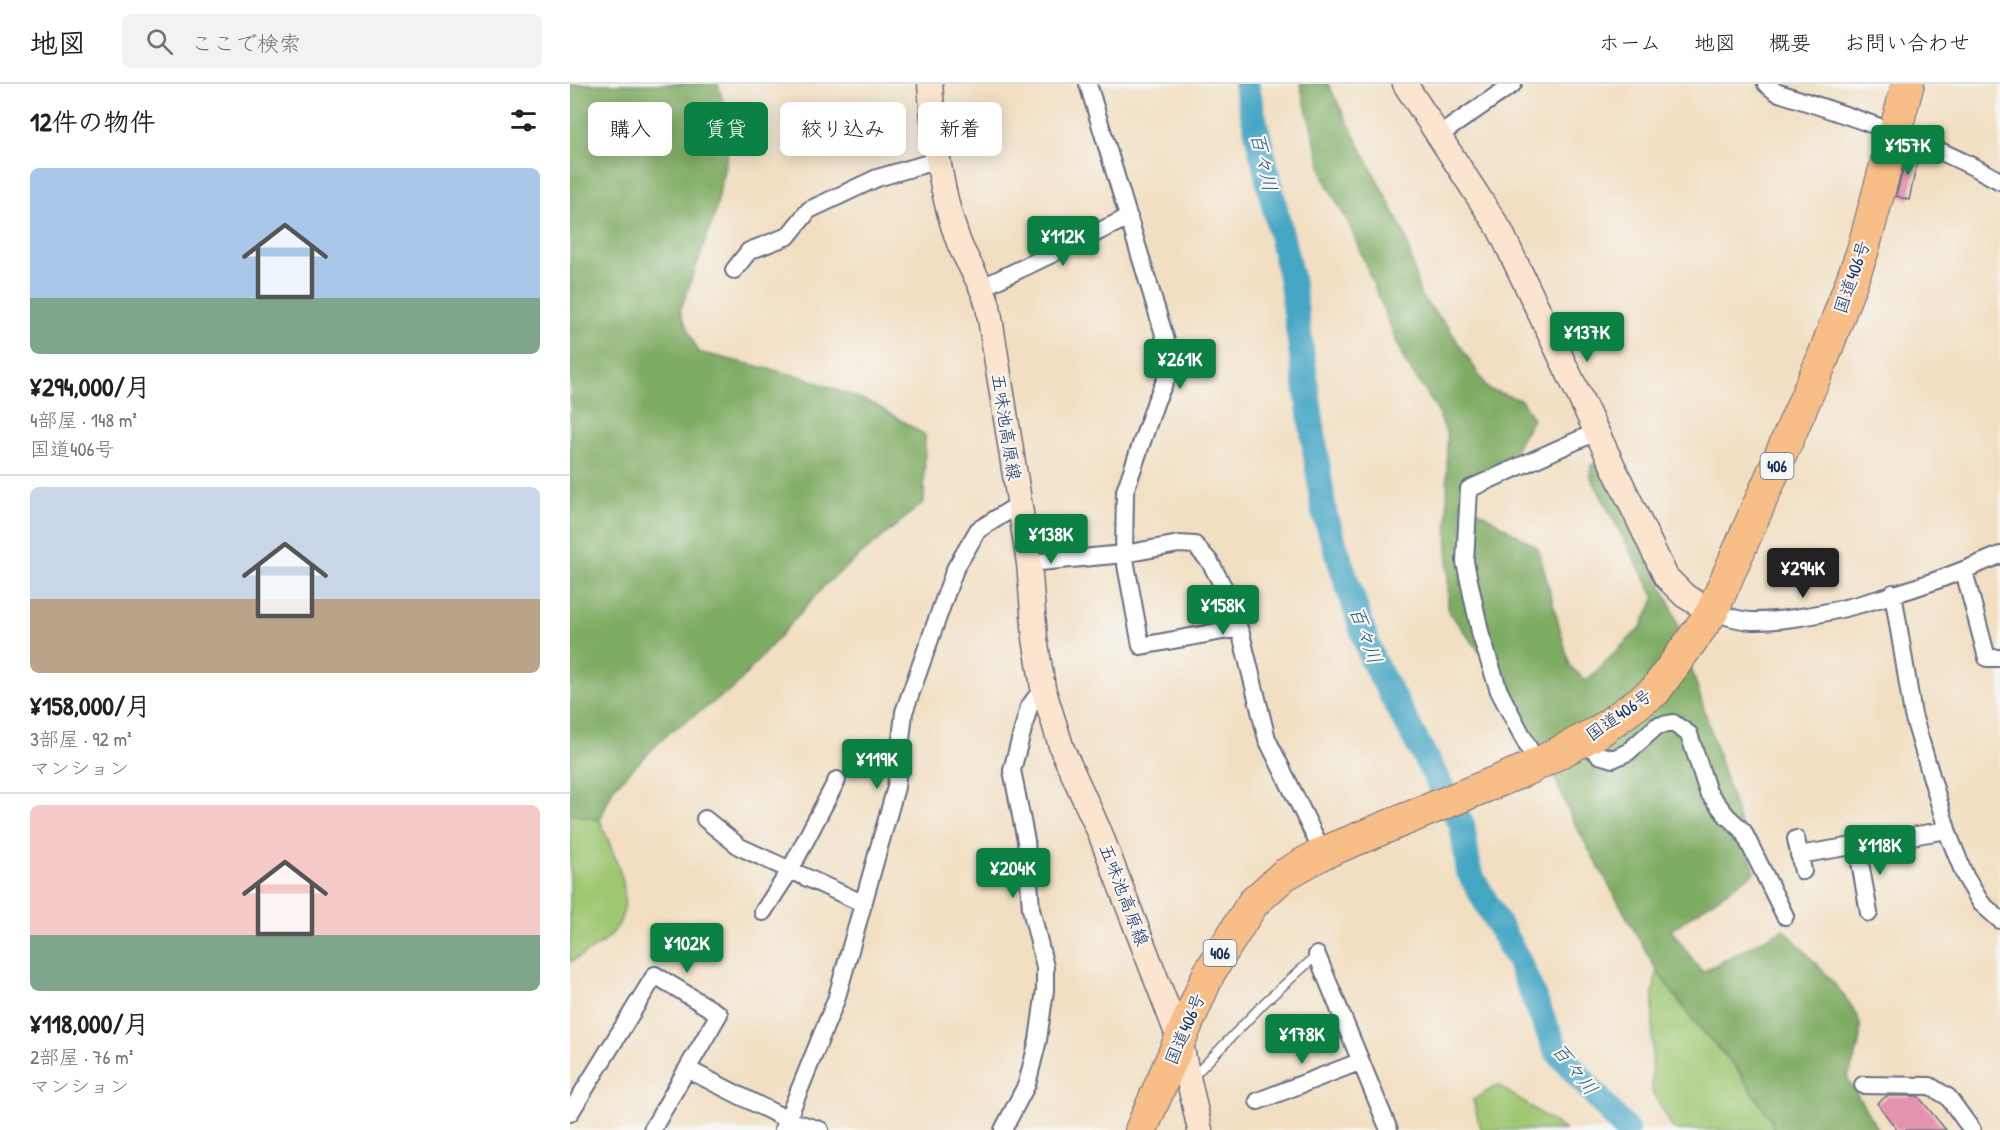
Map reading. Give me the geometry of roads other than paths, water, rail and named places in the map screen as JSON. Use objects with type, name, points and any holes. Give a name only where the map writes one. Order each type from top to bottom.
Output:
[{"type":"highway","name":"国道406号","points":[[1141,1130],[1209,973],[1253,903],[1284,875],[1323,853],[1533,766],[1583,740],[1655,691],[1712,612],[1823,358],[1862,253],[1908,84]]},
{"type":"main road","name":"五味池高原線","points":[[930,84],[944,193],[960,245],[983,286],[1029,563],[1035,638],[1043,688],[1062,749],[1100,833],[1180,1041],[1200,1130]]},
{"type":"main road","points":[[1404,84],[1500,230],[1666,577],[1685,596],[1712,612]]},
{"type":"street","points":[[1088,84],[1173,364],[1156,401],[1125,491],[1124,555],[1141,646],[1239,628]]},
{"type":"street","points":[[1438,136],[1513,84]]},
{"type":"street","points":[[1766,84],[1776,92],[1894,131],[1961,159],[2000,181]]},
{"type":"street","points":[[734,270],[749,251],[788,236],[808,210],[877,178],[939,160]]},
{"type":"street","points":[[983,286],[1129,217]]},
{"type":"street","points":[[1533,766],[1499,691],[1481,636],[1465,562],[1469,489],[1596,432]]},
{"type":"street","points":[[785,1125],[836,1000],[896,787],[904,712],[955,569],[978,530],[1018,505]]},
{"type":"street","points":[[1029,563],[1124,555],[1179,544],[1195,545],[1209,562],[1225,590],[1239,628],[1267,739],[1323,853]]},
{"type":"street","points":[[1712,612],[1750,621],[1810,615],[1893,594],[1964,571],[2000,555]]},
{"type":"street","points":[[1964,571],[1987,658],[2000,658]]},
{"type":"street","points":[[1893,594],[1912,715],[1947,830],[1965,876],[1981,903],[2000,920]]},
{"type":"street","points":[[1003,1130],[1027,1084],[1038,1040],[1045,990],[1045,967],[1031,909],[1026,841],[1011,770],[1029,707],[1043,688]]},
{"type":"street","points":[[1583,740],[1599,755],[1613,759],[1628,752],[1658,726],[1674,723],[1681,726],[1689,734],[1708,792],[1727,816],[1743,831],[1785,916]]},
{"type":"street","points":[[764,912],[789,872],[837,780]]},
{"type":"street","points":[[705,819],[740,847],[789,872],[862,903]]},
{"type":"street","points":[[1799,855],[1947,830]]},
{"type":"street","points":[[1857,845],[1869,913]]},
{"type":"street","points":[[1317,955],[1359,1062],[1389,1130]]},
{"type":"street","points":[[570,1113],[655,975],[720,1014],[652,1130]]},
{"type":"street","points":[[1258,1101],[1359,1062]]},
{"type":"street","points":[[687,1069],[785,1125],[820,1130]]},
{"type":"street","points":[[1863,1085],[1930,1086],[1948,1097],[1972,1130]]},
{"type":"lane","points":[[1189,1082],[1266,1002],[1317,955]]},
{"type":"waterway","name":"百々川","points":[[1246,84],[1291,278],[1324,512],[1372,659],[1462,825],[1469,872],[1518,960],[1556,1050],[1626,1130]]}]
